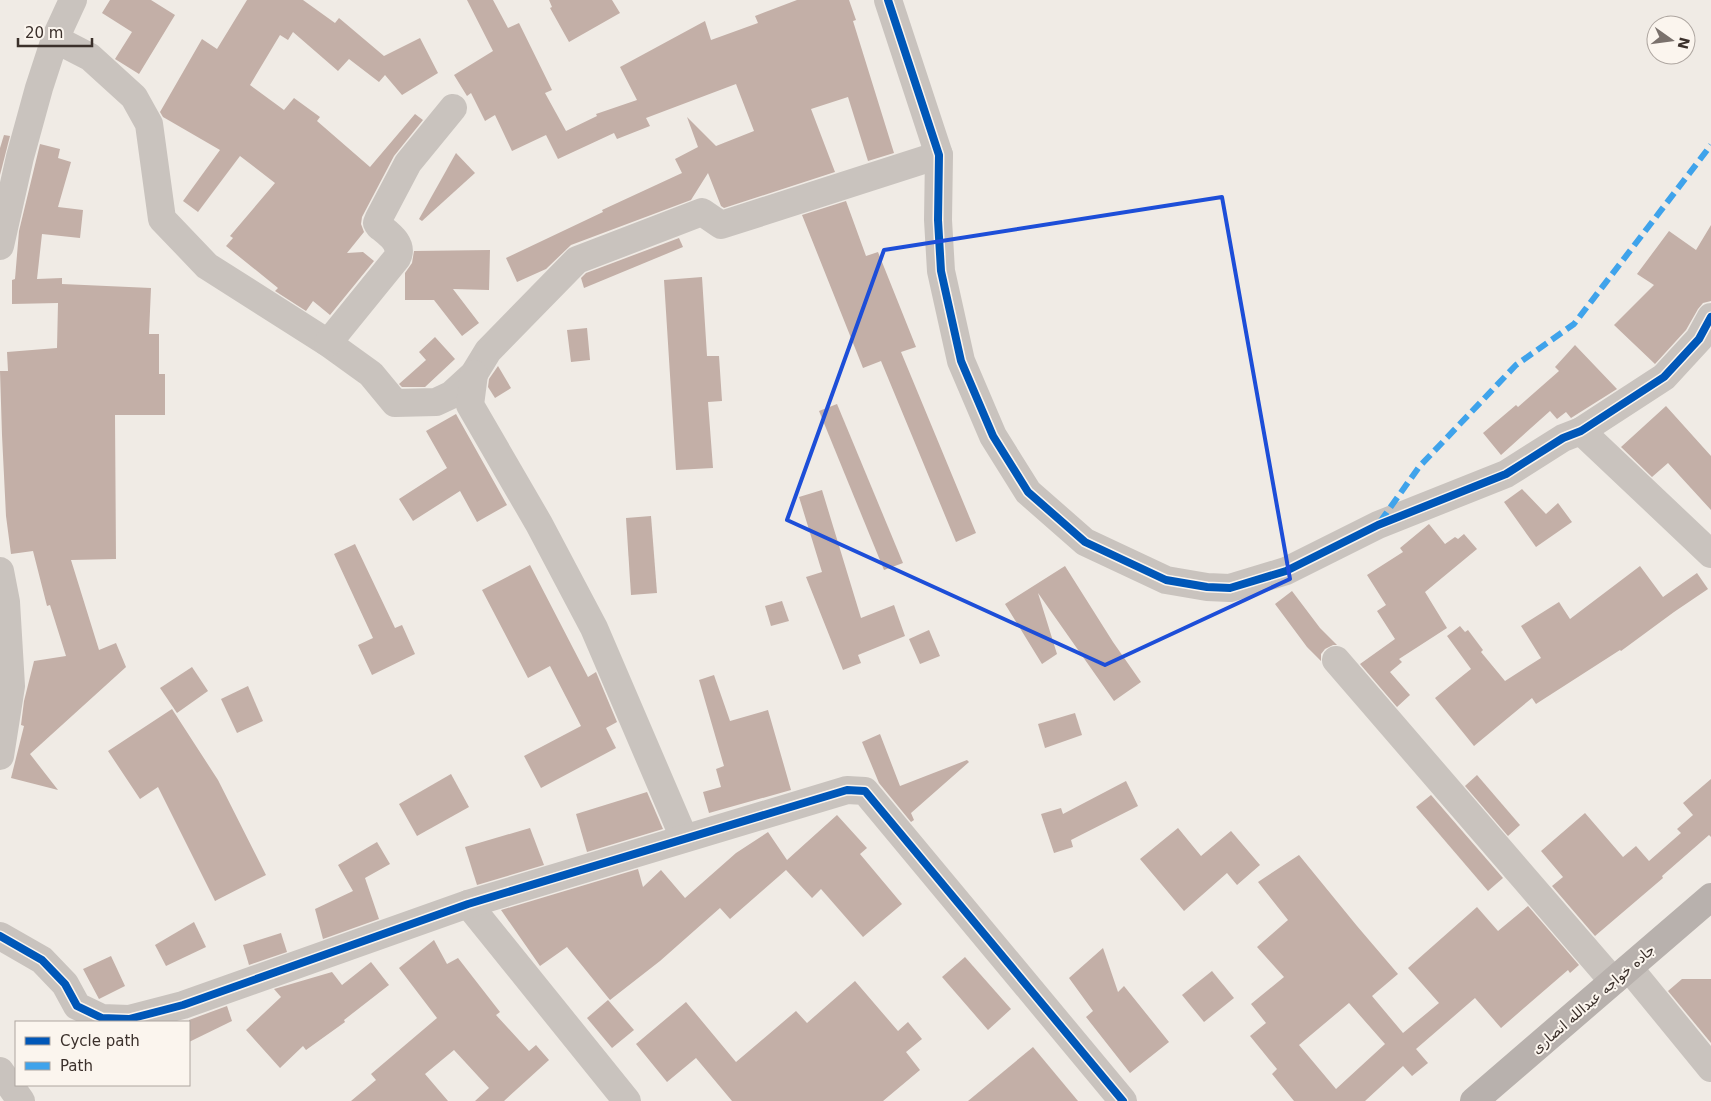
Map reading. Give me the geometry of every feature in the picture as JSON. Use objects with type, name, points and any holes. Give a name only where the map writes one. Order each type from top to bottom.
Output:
[{"type":"main road","name":"جاده خواجه عبدالله انصاری","points":[[1474,1101],[1711,897]]},
{"type":"street","points":[[0,246],[20,157],[55,38],[73,0]]},
{"type":"street","points":[[888,0],[939,155],[938,220],[941,270],[961,361],[993,436],[1028,492],[1085,542],[1166,580],[1207,587],[1230,588],[1286,571],[1378,525],[1506,474],[1563,438],[1581,431],[1664,377],[1699,338],[1711,317]]},
{"type":"street","points":[[55,38],[90,57],[134,97],[149,124],[162,219],[207,266],[328,343],[371,374],[395,402],[436,402],[451,395],[474,374],[488,351],[577,260],[702,212],[721,225],[939,155]]},
{"type":"street","points":[[328,343],[397,258],[400,249],[398,244],[379,226],[379,218],[408,163],[453,108]]},
{"type":"street","points":[[474,374],[470,405],[539,524],[594,628],[684,838]]},
{"type":"street","points":[[1581,431],[1711,554]]},
{"type":"street","points":[[0,572],[6,602],[11,686],[0,756]]},
{"type":"street","points":[[1336,660],[1621,975],[1711,1068]]},
{"type":"street","points":[[0,936],[42,960],[66,984],[77,1006],[102,1018],[129,1019],[183,1005],[468,904],[847,790],[865,791],[1123,1101]]},
{"type":"street","points":[[468,904],[627,1101]]},
{"type":"street","points":[[0,1071],[21,1101]]},
{"type":"highlighted area","points":[[1222,197],[1290,579],[1105,665],[787,520],[884,250]]},
{"type":"building","points":[[110,0],[151,0],[175,15],[139,74],[115,59],[132,32],[102,13]]},
{"type":"building","points":[[247,0],[303,0],[335,23],[339,18],[384,56],[420,38],[438,73],[402,95],[385,75],[379,82],[349,59],[338,71],[293,32],[288,40],[280,35],[250,85],[284,110],[294,98],[320,117],[317,121],[370,167],[415,114],[423,120],[394,156],[362,217],[361,224],[364,232],[347,253],[363,252],[374,261],[330,315],[313,301],[306,311],[275,291],[278,288],[226,246],[233,238],[230,236],[275,183],[240,156],[198,212],[183,201],[220,150],[163,117],[160,112],[202,39],[217,49]]},
{"type":"building","points":[[467,0],[493,0],[508,28],[519,23],[552,90],[545,93],[566,131],[597,116],[596,114],[637,100],[620,67],[705,21],[711,40],[758,23],[755,16],[797,0],[849,0],[856,20],[853,21],[894,153],[868,161],[848,97],[811,109],[835,172],[724,208],[721,206],[708,173],[691,200],[571,245],[546,269],[517,282],[506,258],[682,173],[675,159],[698,147],[687,117],[716,146],[754,131],[736,84],[646,118],[650,126],[617,139],[614,133],[558,159],[546,135],[512,151],[495,115],[485,121],[471,93],[467,96],[454,75],[493,51]]},
{"type":"building","points":[[549,0],[612,0],[620,13],[569,42],[550,8],[552,7]]},
{"type":"building","points":[[4,135],[10,136],[0,175],[0,148]]},
{"type":"building","points":[[40,144],[60,149],[58,158],[71,162],[58,207],[83,210],[80,238],[42,234],[37,279],[62,278],[62,284],[151,288],[149,334],[159,334],[159,374],[165,374],[165,415],[115,415],[116,559],[71,560],[99,650],[116,643],[126,667],[30,754],[58,790],[11,778],[24,726],[21,725],[24,701],[34,661],[66,656],[50,605],[47,606],[33,551],[11,554],[6,516],[0,371],[8,371],[7,352],[57,348],[58,303],[12,304],[12,280],[15,279],[19,231]]},
{"type":"building","points":[[456,153],[475,173],[422,221],[419,219]]},
{"type":"building","points":[[846,201],[866,256],[878,252],[916,347],[901,352],[976,533],[956,542],[881,361],[863,368],[802,215]]},
{"type":"building","points":[[1711,225],[1711,301],[1703,303],[1686,330],[1655,364],[1614,325],[1654,285],[1637,274],[1669,231],[1696,250]]},
{"type":"building","points":[[679,238],[683,247],[584,288],[581,278],[586,273]]},
{"type":"building","points":[[490,250],[489,290],[453,289],[479,323],[462,336],[434,300],[405,300],[405,273],[412,263],[414,251]]},
{"type":"building","points":[[702,277],[707,356],[719,356],[722,401],[708,402],[713,468],[676,470],[664,280]]},
{"type":"building","points":[[587,328],[590,360],[571,362],[567,330]]},
{"type":"building","points":[[435,337],[455,359],[425,387],[402,387],[399,384],[426,360],[419,352]]},
{"type":"building","points":[[1575,345],[1617,389],[1571,418],[1566,412],[1557,419],[1550,411],[1501,455],[1483,433],[1516,405],[1518,407],[1559,371],[1555,367]]},
{"type":"building","points":[[498,366],[511,388],[495,398],[488,387],[489,379]]},
{"type":"building","points":[[837,404],[903,563],[884,570],[819,411]]},
{"type":"building","points":[[1666,406],[1711,456],[1711,510],[1668,463],[1652,477],[1621,447]]},
{"type":"building","points":[[456,414],[507,505],[477,522],[460,491],[413,521],[399,499],[447,468],[426,431]]},
{"type":"building","points":[[1522,489],[1546,514],[1558,503],[1572,522],[1536,547],[1504,502]]},
{"type":"building","points":[[822,490],[861,618],[894,605],[905,636],[858,655],[861,663],[843,670],[806,577],[822,572],[799,497]]},
{"type":"building","points":[[651,516],[657,593],[631,595],[626,518]]},
{"type":"building","points":[[1429,524],[1445,544],[1455,537],[1458,539],[1464,534],[1477,549],[1425,592],[1447,628],[1399,659],[1402,662],[1390,672],[1410,695],[1397,707],[1360,664],[1395,639],[1377,611],[1386,605],[1367,575],[1403,552],[1400,548]]},
{"type":"building","points":[[355,544],[395,628],[402,625],[415,654],[372,675],[358,645],[373,638],[334,554]]},
{"type":"building","points":[[530,565],[588,677],[596,672],[617,722],[606,728],[616,748],[541,788],[524,756],[581,726],[550,666],[528,678],[482,590]]},
{"type":"building","points":[[1065,566],[1141,682],[1114,701],[1038,593],[1057,654],[1042,664],[1005,604]]},
{"type":"building","points":[[1640,566],[1663,597],[1697,573],[1708,589],[1621,651],[1536,704],[1532,698],[1474,746],[1435,698],[1471,669],[1447,636],[1460,626],[1465,632],[1468,630],[1483,650],[1481,652],[1505,681],[1541,658],[1521,626],[1559,602],[1570,619]]},
{"type":"building","points":[[1292,591],[1320,628],[1337,645],[1325,649],[1321,654],[1321,661],[1307,647],[1275,604]]},
{"type":"building","points":[[782,601],[789,621],[771,626],[765,606]]},
{"type":"building","points":[[929,630],[940,656],[920,664],[909,639]]},
{"type":"building","points":[[192,667],[208,691],[177,713],[160,688]]},
{"type":"building","points":[[714,675],[730,721],[768,710],[791,790],[709,813],[703,792],[721,787],[716,769],[724,766],[699,680]]},
{"type":"building","points":[[248,686],[263,721],[237,733],[221,699]]},
{"type":"building","points":[[172,709],[218,780],[266,875],[215,901],[158,787],[140,799],[108,751]]},
{"type":"building","points":[[1075,713],[1082,735],[1045,748],[1038,724]]},
{"type":"building","points":[[880,734],[900,786],[967,760],[969,762],[911,813],[914,820],[911,822],[879,783],[862,742]]},
{"type":"building","points":[[451,774],[469,807],[417,836],[399,804]]},
{"type":"building","points":[[1477,775],[1520,825],[1508,836],[1465,786]]},
{"type":"building","points":[[1711,779],[1711,837],[1709,835],[1662,876],[1663,878],[1595,936],[1552,886],[1563,877],[1541,851],[1585,813],[1623,857],[1636,846],[1649,861],[1681,833],[1677,829],[1693,815],[1683,803]]},
{"type":"building","points":[[1126,781],[1138,806],[1071,840],[1073,847],[1054,853],[1041,814],[1061,808],[1063,814]]},
{"type":"building","points":[[647,792],[663,829],[587,852],[576,814]]},
{"type":"building","points":[[1431,795],[1503,878],[1488,891],[1416,807]]},
{"type":"building","points":[[837,815],[867,848],[860,854],[902,904],[863,937],[821,889],[812,898],[786,870],[730,919],[720,908],[660,961],[610,1000],[567,947],[540,966],[501,910],[638,869],[643,887],[661,870],[685,898],[736,853],[768,832],[787,860]]},
{"type":"building","points":[[530,828],[544,865],[477,885],[465,847]]},
{"type":"building","points":[[1178,828],[1201,856],[1231,831],[1260,865],[1237,885],[1227,873],[1184,911],[1140,859]]},
{"type":"building","points":[[377,842],[390,864],[365,878],[379,919],[323,939],[315,909],[353,891],[338,865]]},
{"type":"building","points":[[1299,855],[1398,974],[1372,996],[1403,1033],[1439,1003],[1408,968],[1477,907],[1498,931],[1528,906],[1579,965],[1570,973],[1568,970],[1501,1028],[1475,998],[1416,1049],[1428,1063],[1412,1076],[1403,1066],[1365,1101],[1294,1101],[1272,1074],[1277,1069],[1250,1036],[1266,1023],[1251,1004],[1284,977],[1257,947],[1288,920],[1258,882]],"holes":[[[1349,1003],[1385,1044],[1336,1089],[1299,1045]]]},
{"type":"building","points":[[194,922],[206,947],[166,966],[155,945]]},
{"type":"building","points":[[281,933],[287,952],[249,965],[243,945]]},
{"type":"building","points":[[434,940],[447,964],[458,958],[500,1012],[496,1015],[529,1051],[536,1045],[549,1060],[504,1101],[475,1101],[489,1088],[454,1050],[425,1074],[448,1101],[351,1101],[376,1080],[371,1074],[437,1018],[399,968]]},
{"type":"building","points":[[1103,948],[1118,992],[1124,986],[1169,1042],[1130,1073],[1086,1017],[1093,1011],[1069,978]]},
{"type":"building","points":[[111,956],[125,986],[99,999],[83,969]]},
{"type":"building","points":[[965,957],[1011,1009],[988,1030],[942,977]]},
{"type":"building","points":[[371,962],[389,985],[344,1020],[345,1022],[306,1050],[303,1046],[280,1068],[246,1030],[281,997],[274,989],[332,972],[342,985]]},
{"type":"building","points":[[1212,971],[1234,998],[1204,1022],[1182,995]]},
{"type":"building","points":[[1682,979],[1711,979],[1711,1043],[1668,991]]},
{"type":"building","points":[[855,981],[898,1031],[908,1022],[922,1039],[906,1052],[920,1070],[883,1101],[732,1101],[696,1058],[667,1082],[636,1044],[686,1002],[736,1062],[796,1011],[807,1023]]},
{"type":"building","points":[[608,1000],[634,1030],[612,1048],[587,1018]]},
{"type":"building","points":[[227,1006],[232,1021],[190,1042],[189,1020]]},
{"type":"building","points":[[1033,1047],[1078,1101],[968,1101]]},
{"type":"marked path","points":[[1380,522],[1419,467],[1516,365],[1574,324],[1711,145]]},
{"type":"cycle path","points":[[888,0],[939,155],[938,220],[941,271],[961,361],[993,436],[1028,492],[1085,542],[1166,580],[1207,587],[1230,588],[1286,571],[1378,525],[1506,474],[1563,438],[1581,431],[1664,377],[1699,339],[1711,317]]},
{"type":"cycle path","points":[[0,936],[42,960],[65,984],[77,1006],[102,1018],[129,1019],[183,1005],[468,904],[847,790],[865,791],[1123,1101]]}]
